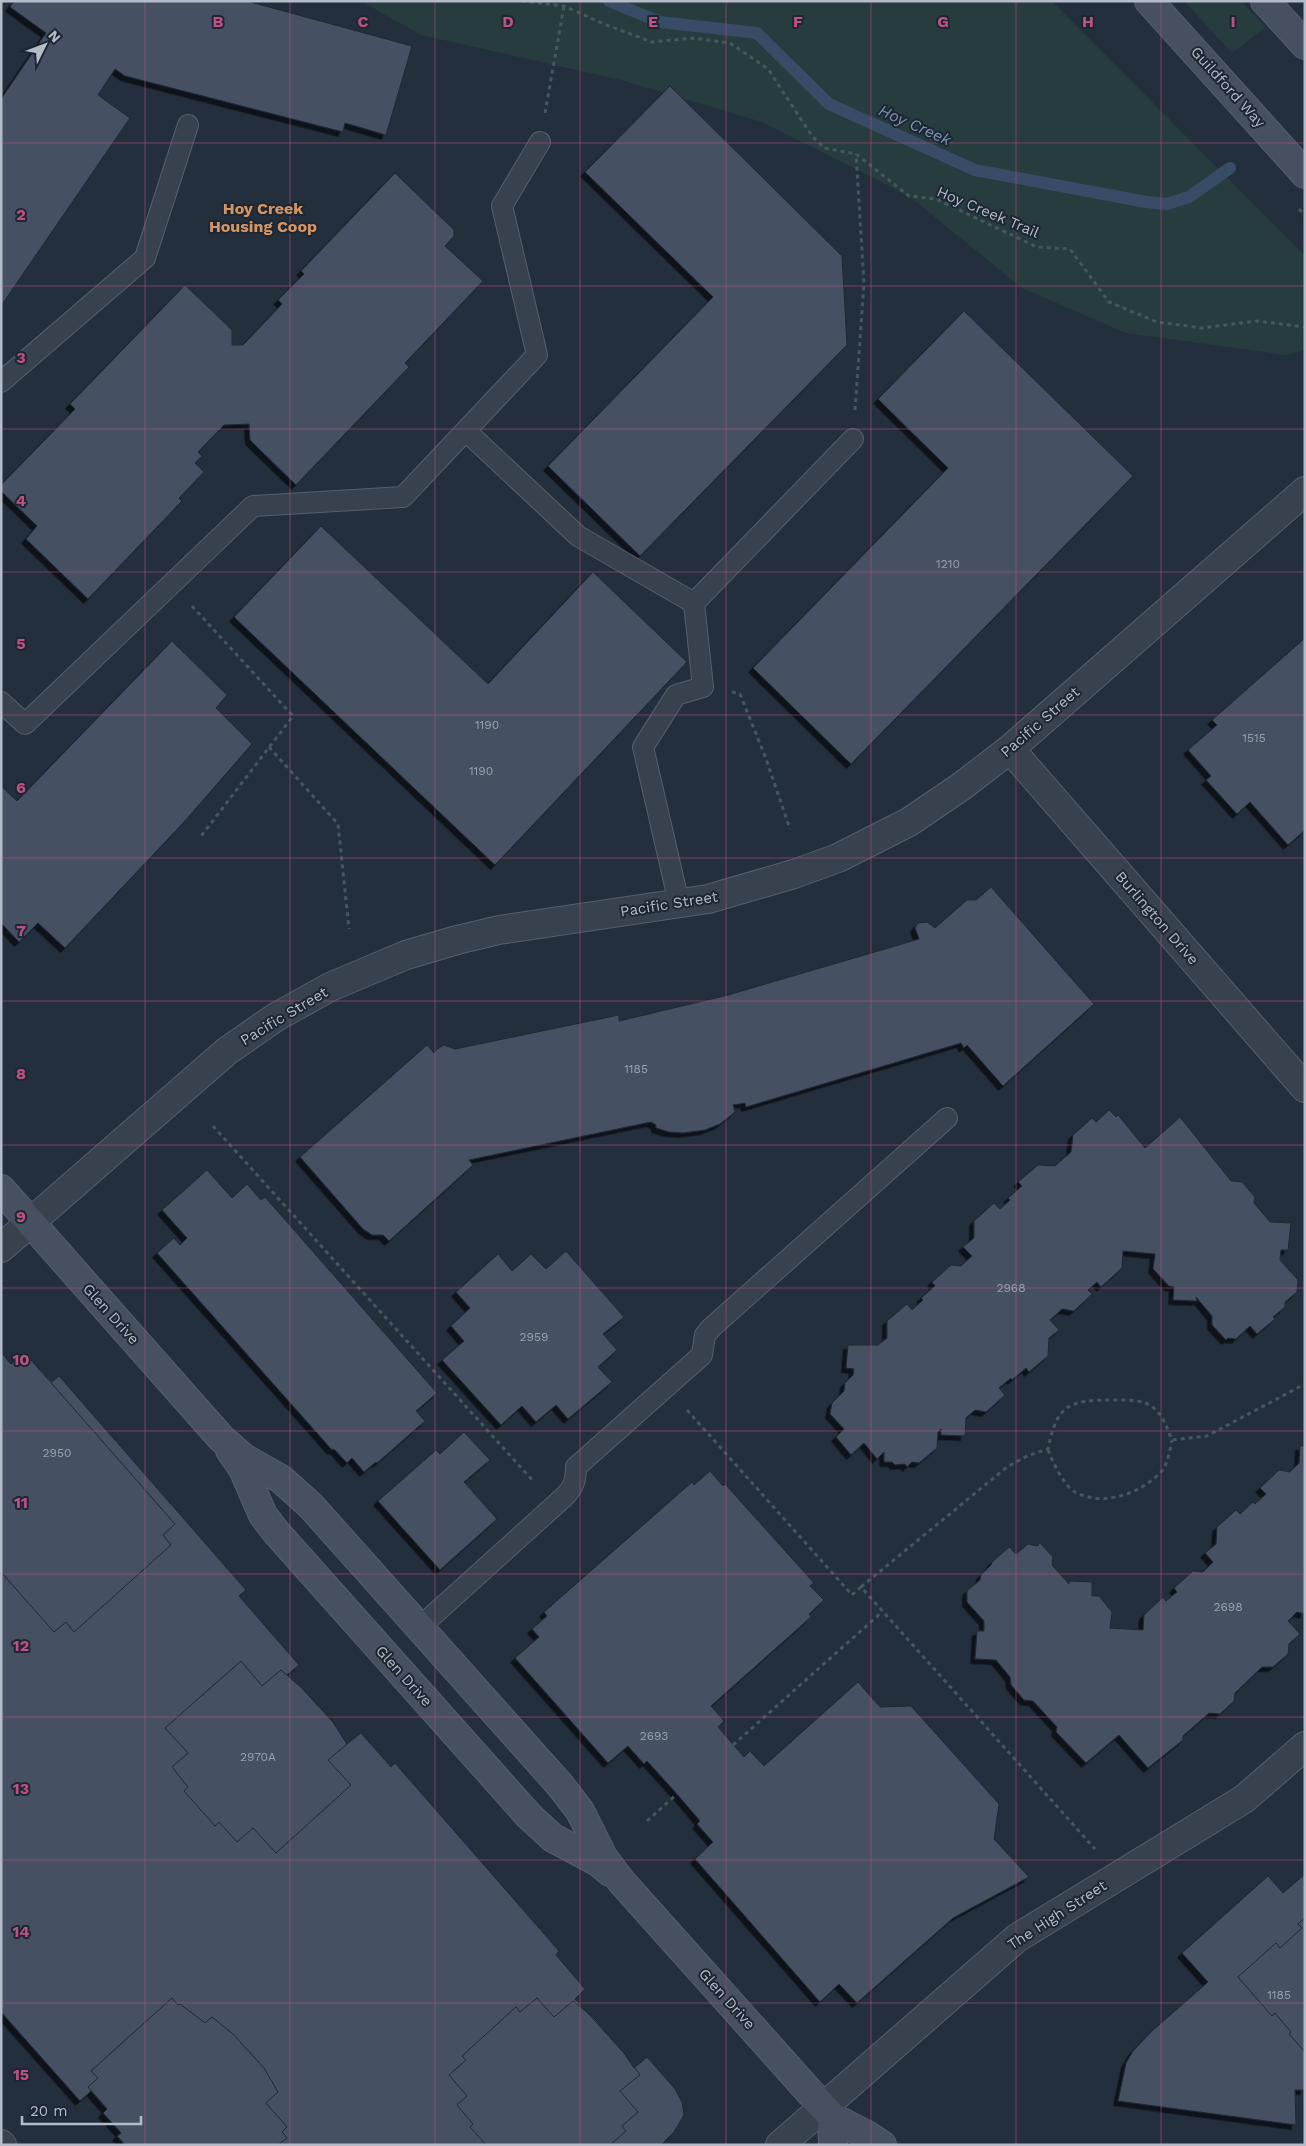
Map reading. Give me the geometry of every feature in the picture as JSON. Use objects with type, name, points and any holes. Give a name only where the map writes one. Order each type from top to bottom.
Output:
[{"type":"street","name":"Guildford Way","points":[[1149,1],[1305,174]]},
{"type":"street","points":[[1265,1],[1305,45]]},
{"type":"street","name":"Pacific Street","points":[[1,1248],[227,1051],[276,1017],[330,987],[406,956],[457,940],[499,930],[708,898],[749,888],[838,858],[927,810],[962,786],[1010,748],[1305,491]]},
{"type":"street","name":"Burlington Drive","points":[[1010,748],[1305,1088]]},
{"type":"street","name":"Glen Drive","points":[[1,1189],[221,1438],[243,1469],[263,1516],[276,1532],[529,1816],[553,1838],[598,1862],[621,1881]]},
{"type":"street","name":"Glen Drive","points":[[221,1438],[244,1458],[281,1479],[302,1497],[420,1627],[575,1804],[589,1826],[603,1857],[621,1881],[827,2112],[882,2145]]},
{"type":"street","name":"The High Street","points":[[780,2145],[827,2112],[1017,1938],[1244,1798],[1305,1746]]},
{"type":"street","points":[[827,2112],[832,2145]]},
{"type":"lane","points":[[1,382],[145,258],[188,125]]},
{"type":"lane","points":[[1,702],[26,724],[173,585],[253,506],[403,498],[537,354],[502,206],[540,142]]},
{"type":"lane","points":[[466,431],[578,536],[694,603]]},
{"type":"lane","points":[[694,603],[853,439]]},
{"type":"lane","points":[[679,902],[643,747],[676,695],[703,687],[694,603]]},
{"type":"lane","points":[[420,1627],[574,1486],[576,1467],[702,1355],[705,1336],[711,1328],[947,1118]]},
{"type":"path","name":"Hoy Creek Trail","points":[[522,1],[564,6],[604,24],[652,42],[693,38],[730,43],[768,69],[812,136],[824,148],[856,154],[909,196],[936,199],[1036,247],[1070,249],[1109,302],[1157,322],[1202,328],[1256,321],[1305,327]]},
{"type":"path","points":[[540,142],[564,6]]},
{"type":"path","points":[[853,439],[864,283],[856,154]]},
{"type":"path","points":[[173,585],[293,716],[199,839]]},
{"type":"path","points":[[703,687],[740,694],[765,756],[790,829]]},
{"type":"path","points":[[269,747],[338,824],[349,929]]},
{"type":"path","points":[[213,1126],[555,1505]]},
{"type":"path","points":[[1172,1440],[1207,1436],[1305,1384]]},
{"type":"path","points":[[667,1387],[852,1595],[1007,1466],[1027,1456],[1048,1450]]},
{"type":"path","points":[[1086,1400],[1129,1400],[1145,1403],[1154,1408],[1163,1418],[1172,1440],[1162,1471],[1133,1492],[1111,1499],[1074,1492],[1057,1470],[1048,1450],[1055,1422],[1068,1407],[1078,1401],[1086,1400]]},
{"type":"path","points":[[861,1587],[1117,1877]]},
{"type":"path","points":[[733,1745],[882,1612]]},
{"type":"path","points":[[647,1821],[677,1794]]},
{"type":"green space","points":[[361,1],[1052,1],[1305,256],[1305,350],[1286,355],[1126,333],[1022,288],[909,196],[762,122],[621,80],[421,35]]},
{"type":"green space","points":[[1184,1],[1241,1],[1266,27],[1232,53]]},
{"type":"building","points":[[14,1],[247,1],[412,46],[386,135],[345,123],[343,132],[125,76],[115,69],[98,95],[130,118],[1,306],[1,99],[46,33],[10,7]]},
{"type":"building","points":[[670,86],[842,256],[847,345],[640,556],[548,466],[713,297],[585,172]]},
{"type":"building","points":[[395,173],[454,230],[454,236],[445,246],[483,281],[405,363],[409,367],[296,485],[250,440],[249,424],[224,425],[198,452],[202,456],[195,463],[204,472],[179,498],[182,501],[88,599],[26,539],[37,526],[1,491],[1,485],[75,409],[70,404],[185,285],[232,330],[232,345],[243,345],[282,304],[278,300],[304,274],[301,271]]},
{"type":"building","points":[[964,311],[1133,476],[851,764],[753,668],[948,468],[878,399]]},
{"type":"building","points":[[321,526],[488,684],[593,572],[687,662],[495,865],[234,617]]},
{"type":"building","points":[[1305,638],[1305,830],[1288,845],[1250,802],[1237,814],[1206,780],[1211,776],[1188,750],[1217,725],[1212,720]]},
{"type":"building","points":[[172,641],[227,695],[216,708],[252,744],[184,822],[65,948],[38,923],[19,942],[1,923],[1,786],[17,801]]},
{"type":"building","points":[[991,887],[1094,1004],[1003,1086],[967,1045],[964,1048],[961,1043],[746,1107],[745,1103],[733,1105],[735,1112],[720,1124],[705,1130],[683,1133],[669,1132],[656,1128],[656,1125],[651,1122],[469,1160],[473,1165],[389,1241],[383,1235],[372,1235],[363,1229],[300,1157],[427,1045],[434,1053],[444,1045],[455,1049],[619,1015],[619,1021],[728,995],[919,939],[915,928],[918,923],[927,922],[935,928],[967,900],[976,900]]},
{"type":"building","points":[[1109,1110],[1116,1117],[1118,1115],[1145,1148],[1180,1117],[1231,1181],[1242,1182],[1255,1197],[1254,1203],[1270,1222],[1291,1223],[1288,1250],[1281,1250],[1280,1260],[1298,1280],[1297,1292],[1285,1302],[1285,1307],[1273,1317],[1275,1319],[1257,1334],[1250,1326],[1236,1339],[1228,1338],[1226,1340],[1212,1325],[1212,1316],[1196,1297],[1197,1301],[1173,1300],[1174,1287],[1169,1286],[1153,1269],[1155,1254],[1123,1251],[1122,1268],[1101,1287],[1097,1282],[1088,1290],[1092,1294],[1074,1311],[1062,1309],[1050,1320],[1059,1330],[1049,1338],[1048,1356],[1029,1372],[1026,1368],[999,1388],[1005,1395],[986,1412],[975,1410],[966,1418],[965,1436],[941,1435],[941,1429],[938,1432],[937,1448],[919,1463],[912,1462],[907,1467],[905,1464],[895,1465],[892,1462],[884,1462],[884,1452],[877,1459],[864,1443],[851,1455],[836,1437],[844,1429],[830,1414],[832,1403],[844,1391],[845,1383],[853,1375],[854,1369],[846,1368],[848,1345],[878,1345],[887,1338],[887,1321],[907,1304],[912,1310],[923,1300],[921,1298],[935,1286],[932,1282],[951,1265],[961,1266],[972,1256],[963,1247],[974,1238],[974,1221],[994,1203],[1000,1209],[1010,1200],[1008,1198],[1022,1186],[1018,1182],[1038,1165],[1055,1166],[1071,1152],[1073,1135],[1092,1118],[1096,1122]]},
{"type":"building","points":[[207,1170],[232,1198],[247,1184],[261,1200],[265,1197],[437,1393],[416,1411],[425,1421],[364,1472],[352,1458],[347,1463],[334,1449],[332,1450],[157,1253],[174,1238],[180,1245],[187,1238],[162,1210]]},
{"type":"building","points":[[566,1251],[624,1317],[603,1334],[617,1350],[598,1367],[612,1382],[568,1419],[556,1405],[536,1422],[522,1406],[501,1425],[442,1360],[464,1341],[451,1326],[470,1308],[456,1292],[498,1254],[512,1271],[531,1254],[546,1269]]},
{"type":"building","points":[[24,1352],[175,1524],[163,1535],[171,1545],[74,1632],[66,1622],[54,1632],[1,1572],[1,1354],[11,1364]]},
{"type":"building","points":[[24,1352],[52,1382],[59,1376],[246,1590],[239,1596],[299,1665],[287,1675],[301,1687],[333,1722],[347,1744],[361,1733],[391,1767],[395,1763],[559,1951],[556,1955],[585,1989],[575,1999],[624,2053],[634,2068],[647,2057],[675,2089],[682,2102],[684,2115],[674,2132],[661,2145],[125,2145],[117,2136],[121,2133],[103,2113],[107,2109],[91,2091],[80,2101],[1,2012],[1,1354],[11,1364]]},
{"type":"building","points":[[464,1432],[490,1460],[464,1482],[497,1519],[440,1570],[378,1501],[436,1450],[440,1454]]},
{"type":"building","points":[[1300,1446],[1305,1446],[1305,1614],[1297,1612],[1288,1621],[1300,1634],[1289,1644],[1288,1654],[1273,1667],[1262,1667],[1235,1693],[1234,1701],[1220,1714],[1209,1713],[1183,1736],[1183,1740],[1148,1768],[1119,1735],[1086,1763],[1056,1732],[1057,1727],[1033,1701],[1024,1700],[1011,1685],[1010,1677],[996,1660],[975,1659],[977,1631],[984,1631],[984,1621],[967,1602],[967,1591],[980,1580],[981,1575],[991,1563],[1009,1547],[1016,1554],[1028,1544],[1037,1546],[1040,1543],[1053,1557],[1052,1565],[1069,1584],[1069,1581],[1092,1582],[1092,1596],[1099,1596],[1112,1612],[1110,1628],[1143,1630],[1144,1615],[1163,1597],[1166,1601],[1177,1592],[1174,1588],[1193,1571],[1203,1572],[1213,1562],[1205,1553],[1216,1544],[1217,1527],[1236,1510],[1240,1514],[1253,1502],[1255,1504],[1266,1494],[1260,1488],[1279,1470],[1290,1472],[1299,1463]]},
{"type":"building","points":[[710,1471],[723,1486],[725,1484],[814,1583],[810,1586],[824,1600],[809,1614],[811,1617],[711,1706],[724,1721],[718,1727],[744,1757],[750,1751],[764,1766],[858,1682],[880,1707],[911,1706],[999,1804],[994,1839],[1029,1877],[953,1918],[857,2003],[839,1984],[820,2002],[695,1859],[713,1842],[697,1824],[700,1821],[677,1794],[647,1761],[644,1764],[628,1746],[608,1763],[515,1658],[539,1637],[532,1629],[547,1616],[544,1612],[692,1482],[694,1485]]},
{"type":"building","points":[[241,1661],[262,1686],[281,1670],[301,1687],[333,1722],[347,1744],[328,1760],[351,1785],[276,1853],[253,1828],[237,1842],[219,1822],[215,1826],[184,1791],[188,1787],[172,1767],[188,1753],[165,1728]]},
{"type":"building","points":[[1305,1874],[1305,2090],[1295,2090],[1296,2125],[1118,2101],[1126,2063],[1133,2051],[1152,2031],[1208,1982],[1182,1953],[1268,1876],[1283,1893]]},
{"type":"building","points":[[1305,1918],[1305,2052],[1289,2034],[1291,2032],[1275,2013],[1272,2016],[1238,1977],[1276,1943],[1280,1948],[1302,1928],[1298,1924]]},
{"type":"building","points":[[172,1998],[178,2005],[180,2004],[205,2023],[212,2017],[233,2034],[264,2068],[278,2092],[266,2103],[287,2127],[282,2132],[287,2138],[278,2145],[125,2145],[117,2136],[121,2133],[103,2113],[107,2109],[88,2087],[98,2078],[91,2071]]},
{"type":"building","points":[[537,1998],[554,2017],[573,2001],[594,2018],[640,2075],[620,2091],[638,2112],[622,2126],[626,2131],[610,2145],[486,2145],[470,2127],[473,2124],[457,2105],[467,2096],[449,2075],[466,2060],[462,2056],[516,2007],[520,2012]]},
{"type":"waterway","name":"Hoy Creek","points":[[609,1],[660,22],[757,33],[829,104],[975,170],[1146,202],[1167,204],[1189,197],[1230,168]]},
{"type":"district","name":"Hoy Creek Housing Coop","points":[[263,217]]}]
